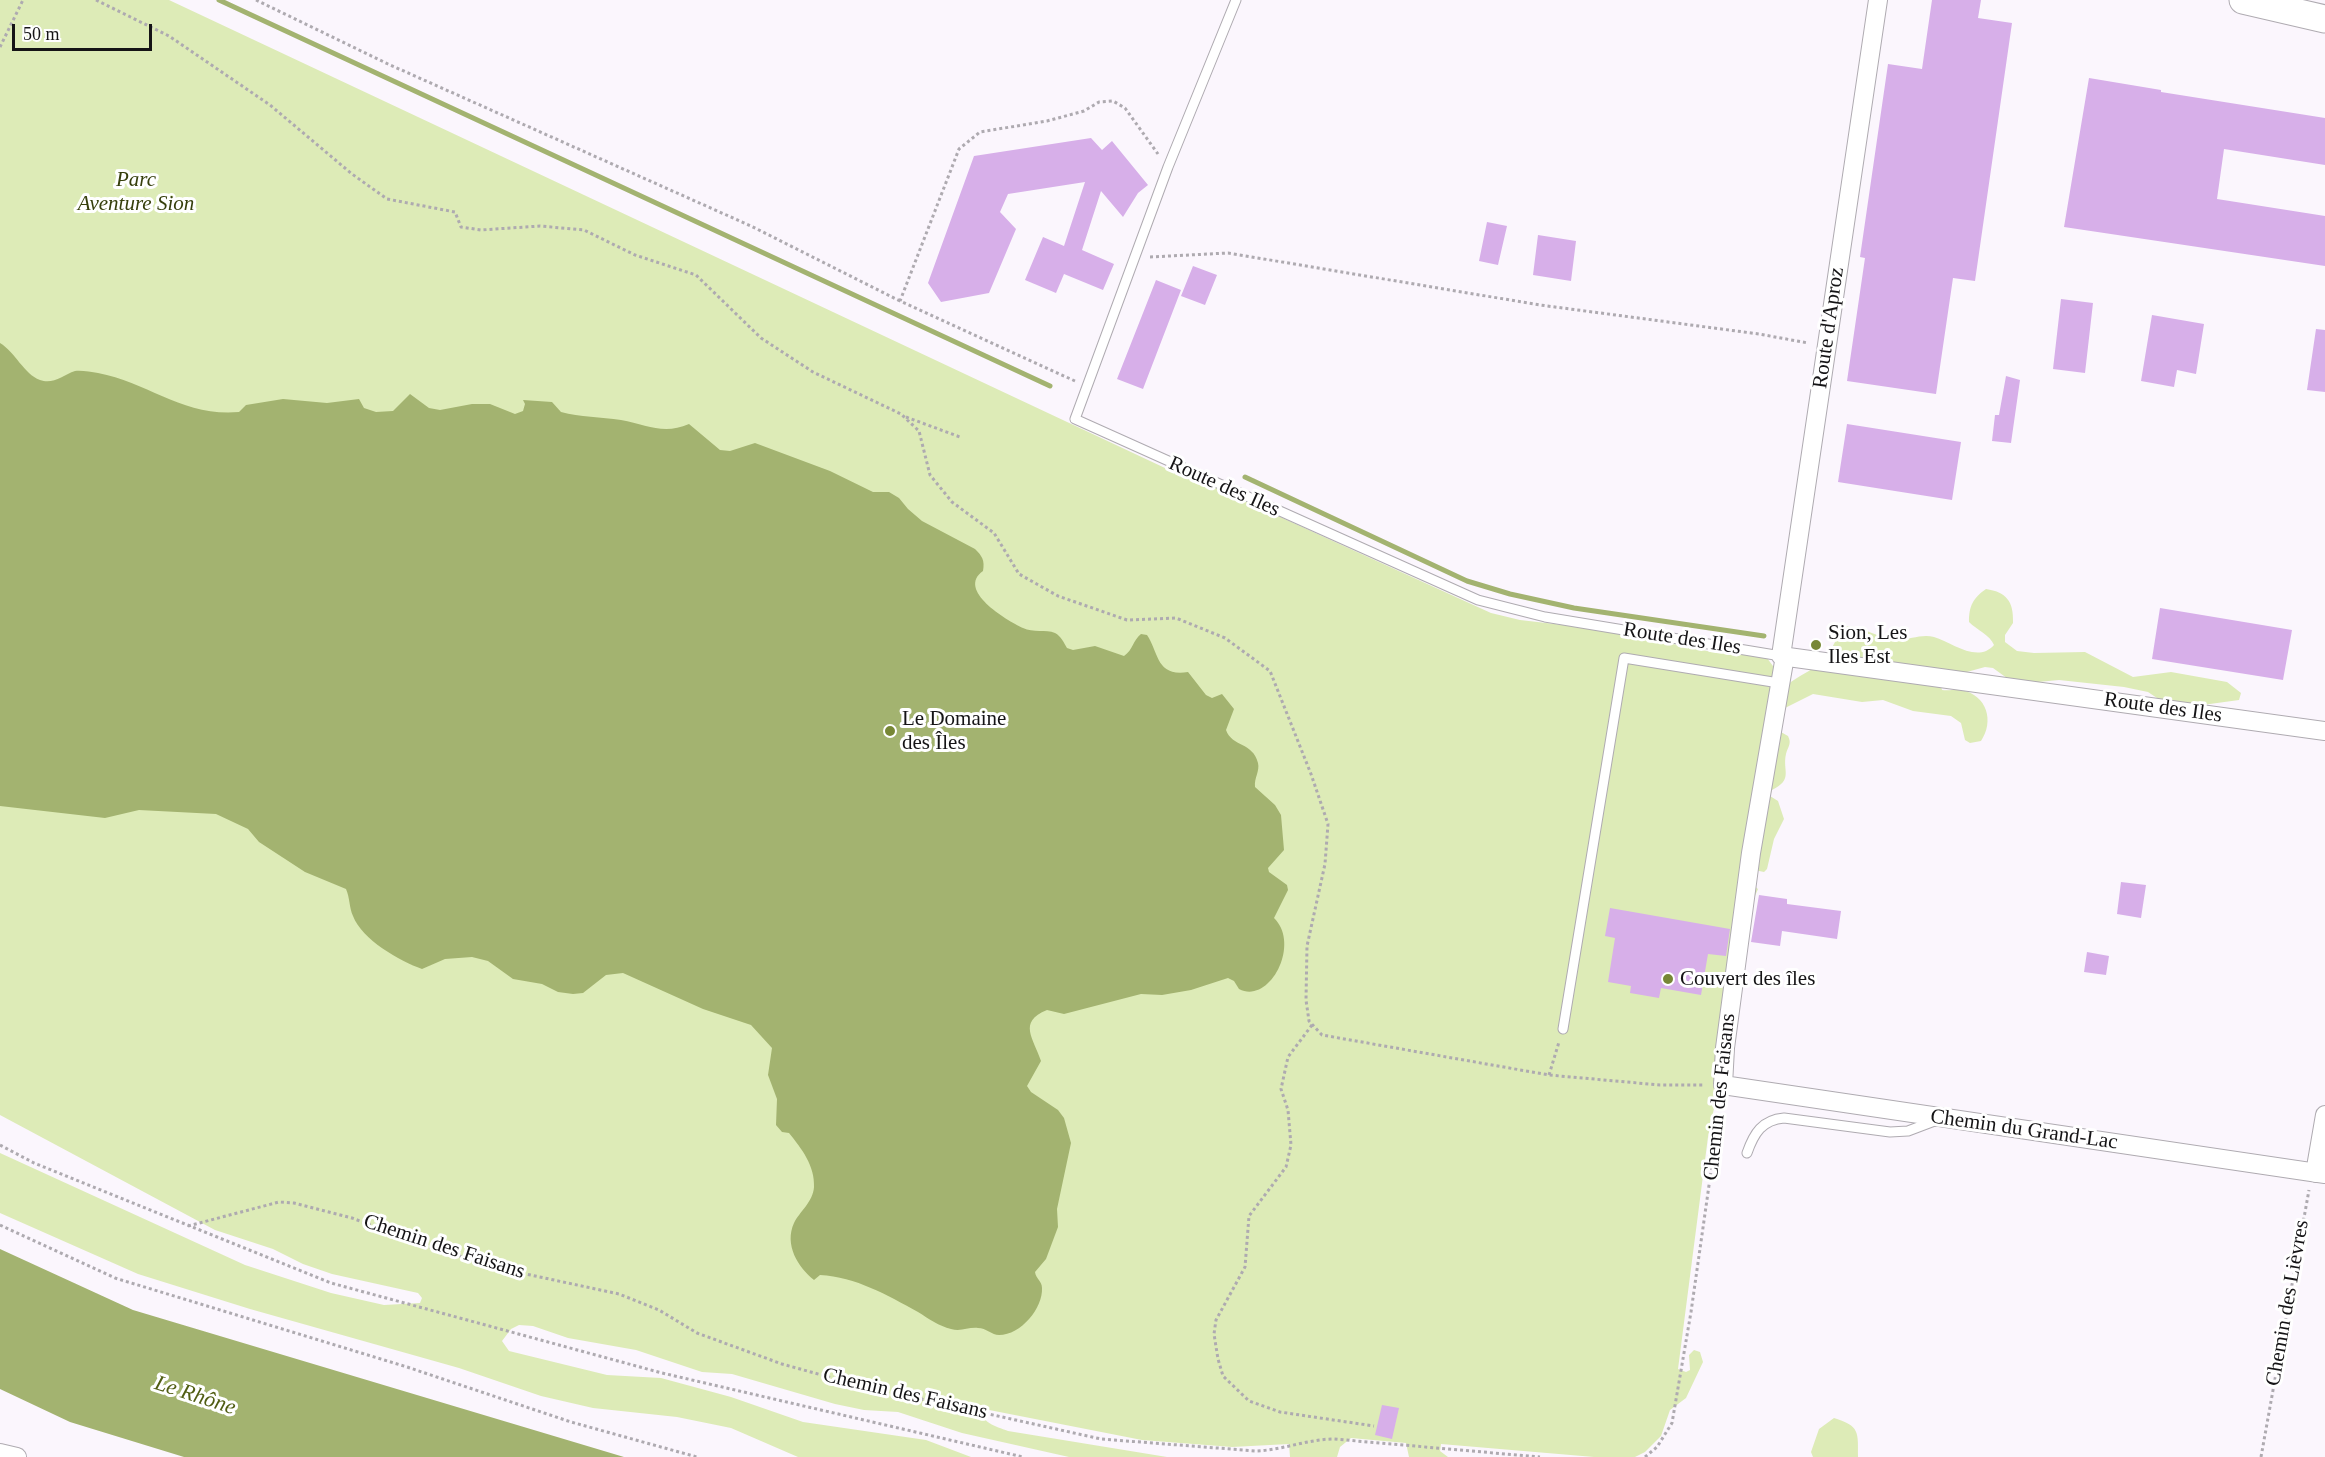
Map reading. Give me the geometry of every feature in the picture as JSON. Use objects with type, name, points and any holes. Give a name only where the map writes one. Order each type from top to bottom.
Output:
[{"type":"street","name":"Route d'Aproz","points":[[1783,656],[1825,346],[1878,0]]},
{"type":"street","points":[[2242,0],[2325,19]]},
{"type":"street","name":"Chemin des Faisans","points":[[1723,1085],[1725,1048],[1751,853],[1783,656]]},
{"type":"street","name":"Route des Iles","points":[[1783,656],[2325,731]]},
{"type":"street","name":"Chemin du Grand-Lac","points":[[1723,1085],[2320,1173]]},
{"type":"street","points":[[2320,1173],[2325,1115]]},
{"type":"street","points":[[0,1452],[17,1457]]},
{"type":"lane","points":[[1086,386],[1168,167],[1236,0]]},
{"type":"lane","name":"Route des Iles","points":[[1086,386],[1075,419],[1478,600],[1545,617],[1783,656]]},
{"type":"lane","points":[[1563,1029],[1624,658],[1779,684]]},
{"type":"lane","points":[[1748,1153],[1753,1137],[1762,1125],[1773,1119],[1784,1118],[1890,1132],[1908,1131],[1942,1118]]},
{"type":"path","points":[[0,47],[23,0]]},
{"type":"path","points":[[96,0],[169,36],[270,105],[352,174],[387,199],[455,212],[461,227],[481,230],[540,226],[584,230],[635,255],[696,275],[761,338],[813,372],[903,416],[960,436]]},
{"type":"path","points":[[256,0],[388,64],[751,226],[900,301],[1086,386]]},
{"type":"path","points":[[900,301],[959,149],[980,132],[1047,121],[1084,111],[1099,102],[1113,101],[1125,108],[1168,167]]},
{"type":"path","points":[[1133,259],[1228,253],[1540,305],[1760,334],[1825,346]]},
{"type":"path","points":[[903,416],[919,431],[930,475],[952,502],[994,533],[1019,574],[1058,596],[1127,620],[1176,618],[1226,638],[1270,671],[1311,774],[1328,824],[1325,864],[1307,946],[1306,1000],[1309,1021],[1322,1035],[1549,1075],[1659,1085],[1723,1085]]},
{"type":"path","points":[[1312,1025],[1288,1057],[1281,1089],[1288,1110],[1291,1145],[1286,1167],[1249,1216],[1245,1268],[1216,1320],[1214,1334],[1223,1376],[1249,1401],[1280,1412],[1374,1426]]},
{"type":"path","points":[[1549,1075],[1563,1029]]},
{"type":"path","name":"Chemin des Faisans","points":[[1645,1457],[1657,1448],[1672,1422],[1700,1253],[1723,1085]]},
{"type":"path","points":[[0,1145],[33,1163],[331,1283],[662,1373],[1023,1457]]},
{"type":"path","name":"Chemin des Lièvres","points":[[2261,1457],[2307,1195],[2320,1173]]},
{"type":"path","name":"Chemin des Faisans","points":[[188,1226],[279,1202],[294,1203],[352,1218],[425,1246],[512,1271],[619,1294],[659,1310],[698,1333],[782,1364],[854,1384],[1101,1439],[1256,1451],[1282,1449],[1314,1441],[1334,1439],[1540,1457]]},
{"type":"path","points":[[0,1225],[115,1278],[407,1367],[571,1422],[697,1457]]},
{"type":"green space","name":"Le Domaine des Îles","points":[[0,0],[169,0],[1165,468],[1221,490],[1491,613],[1520,620],[1633,633],[1644,638],[1712,652],[1757,654],[1767,658],[1787,685],[1823,661],[1847,626],[1892,639],[1929,636],[1972,652],[1987,650],[1994,645],[1992,641],[1969,622],[1973,603],[1986,589],[1999,592],[2010,603],[2013,623],[2005,635],[2005,642],[2017,651],[2085,652],[2133,677],[2171,672],[2227,682],[2241,693],[2239,700],[2188,707],[2169,706],[2148,692],[2059,680],[2027,683],[2011,681],[1993,668],[1985,667],[1956,675],[1941,686],[1942,690],[1959,690],[1970,693],[1983,703],[1988,718],[1981,741],[1970,743],[1965,740],[1961,723],[1951,716],[1913,711],[1883,700],[1862,702],[1813,694],[1777,712],[1772,727],[1788,736],[1790,743],[1785,760],[1785,778],[1779,786],[1772,790],[1770,796],[1778,801],[1784,819],[1774,839],[1767,869],[1764,872],[1745,868],[1747,879],[1758,889],[1755,896],[1741,901],[1731,1027],[1708,1137],[1678,1369],[1686,1372],[1690,1370],[1689,1355],[1694,1350],[1700,1352],[1703,1362],[1686,1398],[1670,1410],[1661,1436],[1645,1452],[1635,1457],[1594,1457],[1441,1444],[1440,1451],[1448,1457],[1409,1457],[1406,1443],[1351,1438],[1340,1447],[1337,1457],[1290,1457],[1289,1444],[1232,1447],[1142,1440],[979,1408],[986,1421],[1008,1431],[1167,1457],[1069,1457],[962,1433],[898,1412],[864,1410],[835,1404],[732,1374],[702,1372],[636,1350],[568,1338],[533,1326],[519,1325],[511,1329],[502,1341],[509,1351],[607,1375],[661,1378],[731,1397],[803,1422],[926,1440],[971,1457],[798,1457],[731,1428],[677,1417],[593,1408],[541,1396],[459,1368],[250,1309],[138,1274],[0,1213],[0,1153],[245,1265],[331,1293],[384,1305],[420,1303],[422,1298],[418,1293],[332,1274],[303,1264],[273,1249],[215,1230],[0,1115]]},
{"type":"green space","points":[[1834,1418],[1849,1424],[1856,1431],[1858,1457],[1813,1457],[1811,1452],[1819,1429]]},
{"type":"water","points":[[0,343],[29,373],[40,380],[54,380],[75,371],[98,373],[134,384],[184,404],[219,412],[239,412],[246,405],[283,399],[327,403],[359,399],[364,408],[376,412],[393,411],[410,394],[429,408],[440,410],[472,404],[490,404],[515,414],[523,411],[525,404],[523,400],[552,402],[561,412],[621,420],[655,428],[671,429],[689,424],[720,450],[730,451],[755,443],[830,471],[873,492],[889,492],[899,498],[922,521],[975,549],[984,564],[983,571],[976,579],[975,587],[979,595],[987,604],[1015,624],[1035,631],[1055,633],[1067,648],[1073,650],[1095,646],[1124,656],[1138,636],[1147,635],[1164,667],[1178,673],[1188,672],[1206,695],[1212,698],[1222,694],[1234,709],[1226,730],[1233,739],[1252,751],[1258,763],[1255,787],[1275,805],[1281,815],[1284,850],[1268,868],[1269,872],[1287,885],[1288,890],[1274,918],[1282,929],[1284,942],[1283,956],[1278,969],[1271,980],[1251,992],[1239,989],[1234,981],[1228,978],[1191,990],[1162,995],[1141,994],[1064,1014],[1047,1010],[1032,1020],[1030,1032],[1041,1061],[1027,1086],[1031,1092],[1058,1110],[1064,1118],[1071,1143],[1057,1209],[1058,1227],[1046,1259],[1035,1272],[1042,1286],[1039,1304],[1023,1325],[1007,1334],[999,1335],[981,1328],[951,1329],[859,1283],[820,1275],[814,1280],[794,1255],[791,1231],[809,1202],[814,1179],[807,1158],[794,1139],[789,1133],[782,1132],[776,1125],[777,1099],[768,1075],[772,1048],[751,1025],[703,1009],[623,973],[606,975],[583,993],[573,994],[558,992],[542,984],[513,979],[488,961],[472,957],[445,959],[422,969],[393,955],[364,933],[353,916],[346,889],[305,872],[259,842],[248,829],[216,814],[139,810],[105,818],[0,806]]},
{"type":"water","name":"Le Rhône","points":[[0,1249],[133,1310],[624,1457],[184,1457],[70,1422],[0,1389]]},
{"type":"building","points":[[1932,0],[1981,0],[1978,18],[2012,23],[1975,281],[1953,278],[1936,394],[1847,381],[1865,258],[1860,257],[1888,64],[1922,69]]},
{"type":"building","points":[[2089,78],[2325,118],[2325,165],[2224,149],[2217,199],[2325,216],[2325,266],[2064,227]]},
{"type":"building","points":[[1091,138],[1102,150],[1112,141],[1148,185],[1138,193],[1123,217],[1101,191],[1082,250],[1114,264],[1103,290],[1064,274],[1056,293],[1025,280],[1043,237],[1064,246],[1085,182],[1008,194],[1000,212],[1016,229],[989,293],[941,302],[928,283],[974,156]]},
{"type":"building","points":[[1487,222],[1507,226],[1498,265],[1479,261]]},
{"type":"building","points":[[1538,235],[1576,241],[1571,281],[1533,275]]},
{"type":"building","points":[[1193,266],[1217,275],[1205,305],[1181,296]]},
{"type":"building","points":[[1156,280],[1181,290],[1143,389],[1117,379]]},
{"type":"building","points":[[2061,299],[2093,303],[2085,373],[2053,369]]},
{"type":"building","points":[[2152,315],[2204,324],[2196,374],[2177,370],[2174,387],[2141,381]]},
{"type":"building","points":[[2316,329],[2325,330],[2325,392],[2307,390]]},
{"type":"building","points":[[2006,376],[2020,380],[2011,443],[1992,441],[1995,415],[1999,415]]},
{"type":"building","points":[[1847,424],[1961,442],[1952,500],[1838,482]]},
{"type":"building","points":[[2160,608],[2292,630],[2283,680],[2152,659]]},
{"type":"building","points":[[2121,882],[2146,885],[2141,918],[2117,914]]},
{"type":"building","points":[[1759,895],[1787,899],[1787,904],[1841,911],[1837,939],[1782,931],[1780,946],[1751,942]]},
{"type":"building","points":[[1610,908],[1730,929],[1726,956],[1708,954],[1701,995],[1661,988],[1659,998],[1630,993],[1631,986],[1608,982],[1615,938],[1605,936]]},
{"type":"building","points":[[2087,952],[2109,956],[2106,975],[2084,972]]},
{"type":"building","points":[[1382,1405],[1399,1408],[1392,1439],[1375,1435]]},
{"type":"waterway","points":[[219,0],[1050,386]]},
{"type":"waterway","points":[[1245,477],[1467,581],[1510,594],[1574,608],[1764,636]]},
{"type":"place","name":"Sion, Les Iles Est","points":[[1816,645]]},
{"type":"place","name":"Le Domaine des Îles","points":[[890,731]]},
{"type":"place","name":"Couvert des îles","points":[[1668,979]]},
{"type":"park label","name":"Parc Aventure Sion","points":[[136,192]]}]
